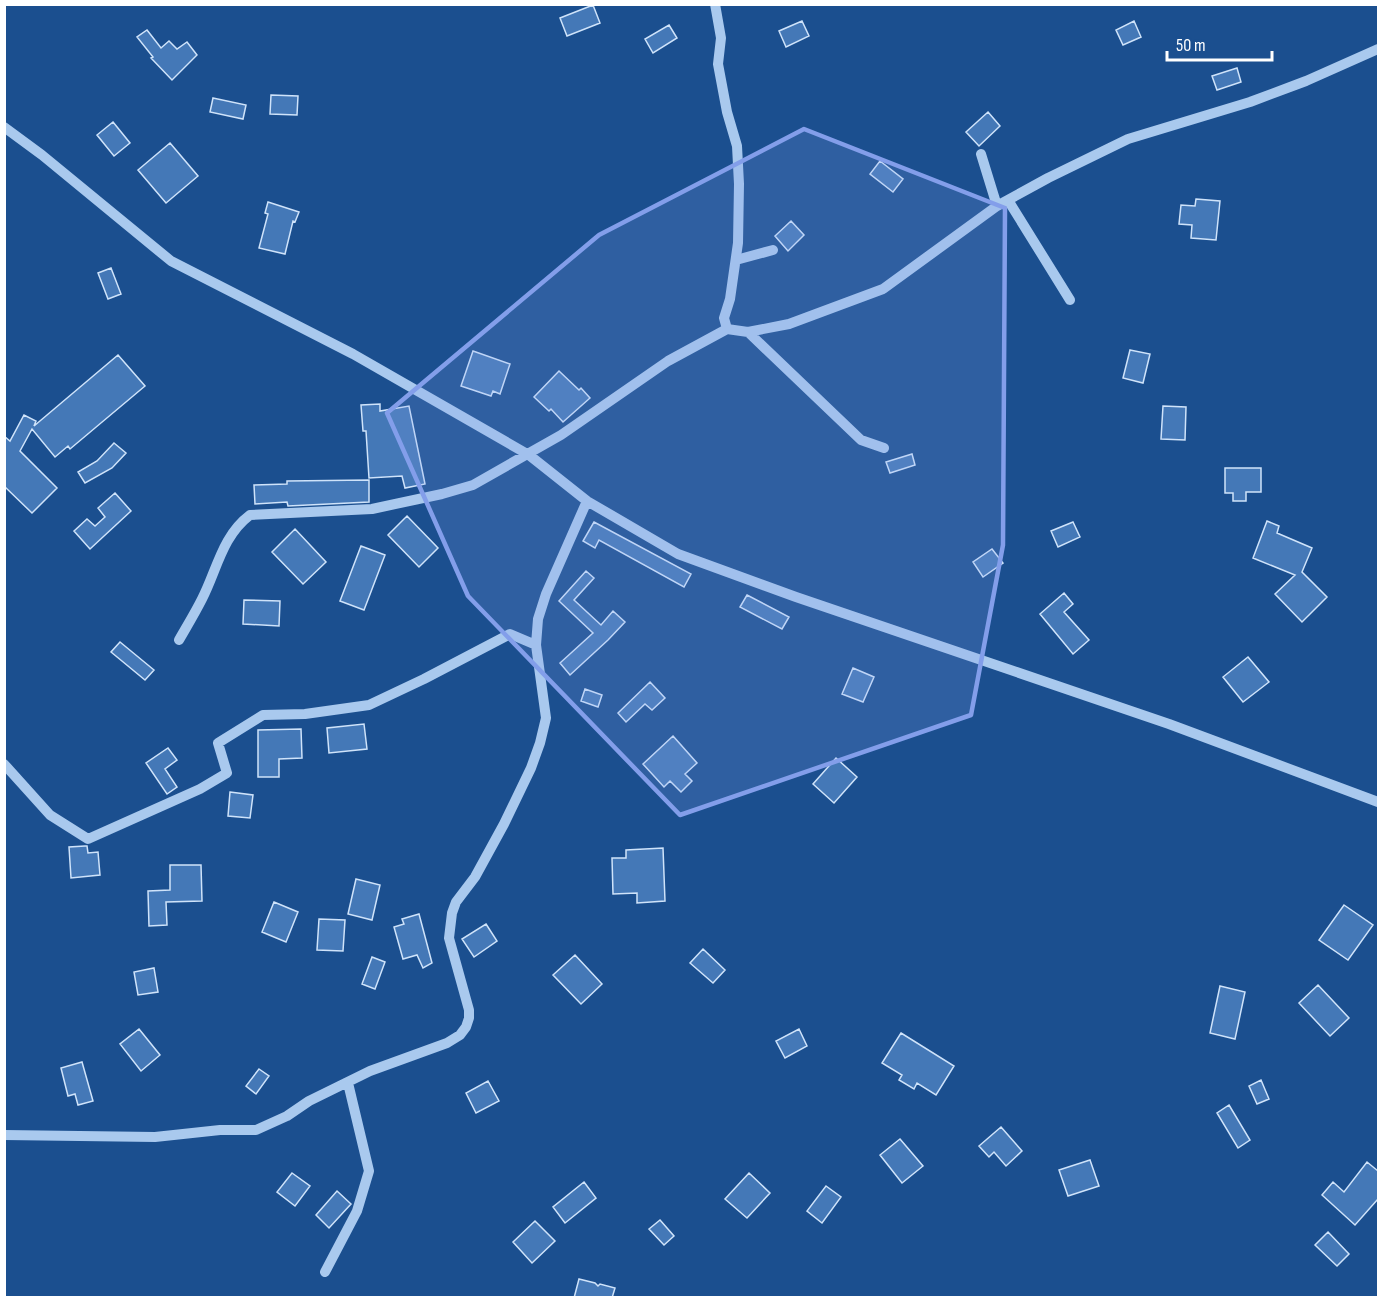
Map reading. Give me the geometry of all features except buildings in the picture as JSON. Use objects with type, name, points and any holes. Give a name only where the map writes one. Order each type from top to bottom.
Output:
[{"type":"street","points":[[715,4],[721,38],[718,64],[727,112],[737,146],[739,184],[738,243],[730,299],[724,318],[727,329]]},
{"type":"street","points":[[179,640],[202,598],[225,545],[238,524],[250,515],[372,509],[473,485],[529,455],[668,361],[727,329],[748,332],[789,324],[883,289],[998,206],[1128,139],[1261,98],[1378,49]]},
{"type":"street","points":[[4,127],[42,155],[171,261],[353,354],[529,455],[587,501],[678,554],[796,597],[1169,724],[1378,802]]},
{"type":"street","points":[[981,154],[998,206]]},
{"type":"street","points":[[1008,200],[1070,300]]},
{"type":"street","points":[[736,260],[773,250]]},
{"type":"street","points":[[748,332],[861,440],[884,448]]},
{"type":"street","points":[[4,1135],[155,1137],[220,1130],[256,1130],[287,1116],[309,1101],[370,1071],[447,1043],[460,1035],[466,1027],[469,1010],[450,938],[452,913],[456,902],[476,877],[504,824],[540,743],[546,718],[536,645],[538,619],[546,594],[587,501]]},
{"type":"street","points":[[4,764],[50,815],[88,839],[200,789],[226,773],[218,743],[262,715],[305,714],[369,705],[510,634],[536,645]]},
{"type":"street","points":[[325,1272],[357,1211],[369,1171],[348,1083]]},
{"type":"highlighted area","points":[[804,129],[1005,208],[1003,545],[971,715],[680,815],[468,596],[387,413],[599,235]]}]
